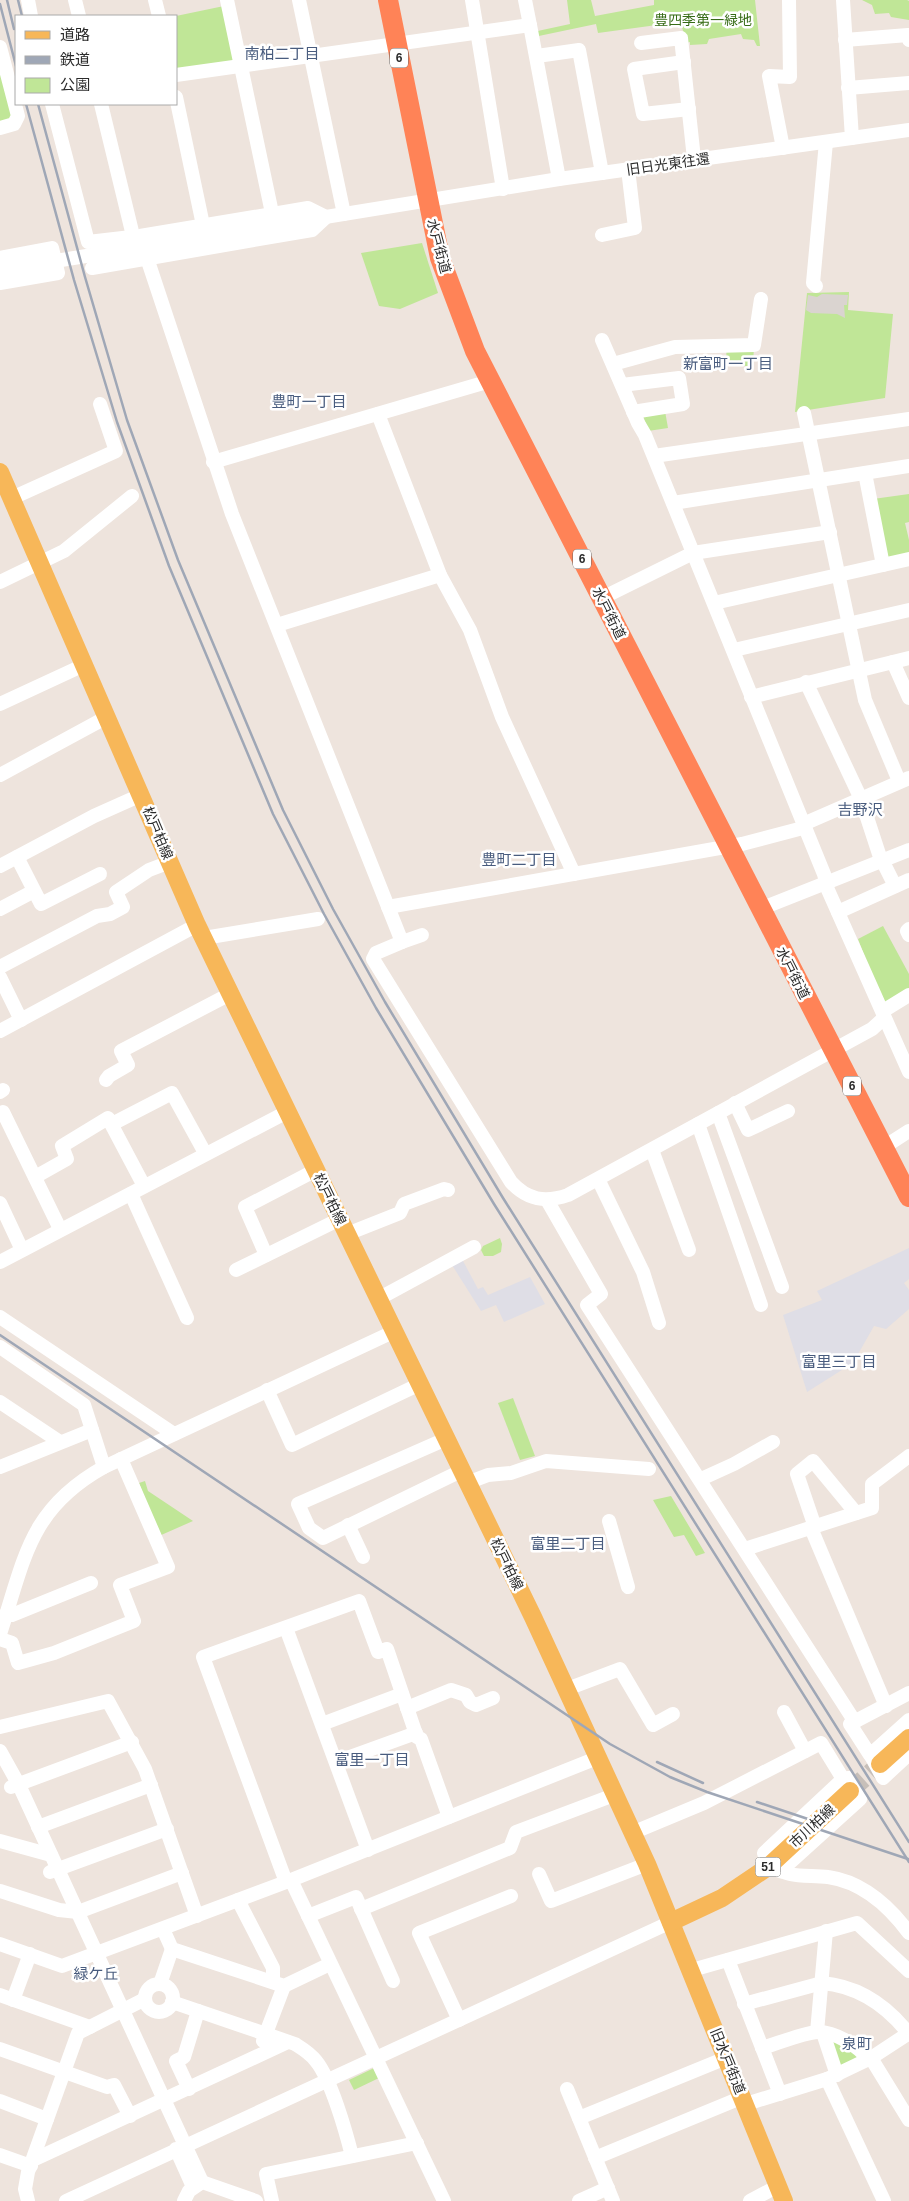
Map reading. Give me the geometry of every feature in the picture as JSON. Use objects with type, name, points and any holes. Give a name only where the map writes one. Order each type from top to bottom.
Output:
[{"type":"highway","name":"水戸街道","points":[[388,0],[427,201],[450,288],[490,381],[730,845],[760,909],[909,1197]]},
{"type":"main road","name":"松戸柏線","points":[[0,472],[200,932],[567,1689],[671,1922]]},
{"type":"main road","points":[[875,1760],[909,1738]]},
{"type":"main road","name":"市川柏線","points":[[671,1922],[775,1870],[847,1785]]},
{"type":"main road","name":"旧水戸街道","points":[[671,1922],[781,2194]]},
{"type":"street","points":[[28,0],[31,15]]},
{"type":"street","points":[[75,0],[79,15]]},
{"type":"street","points":[[155,0],[159,15]]},
{"type":"street","points":[[227,0],[272,213]]},
{"type":"street","points":[[299,0],[344,214]]},
{"type":"street","points":[[472,0],[503,189]]},
{"type":"street","points":[[525,0],[559,179]]},
{"type":"street","points":[[783,148],[769,76],[790,77],[789,0]]},
{"type":"street","points":[[843,0],[852,138]]},
{"type":"street","points":[[178,75],[477,34],[530,25]]},
{"type":"street","points":[[845,40],[908,35],[909,40]]},
{"type":"street","points":[[641,43],[681,38],[694,159]]},
{"type":"street","points":[[0,48],[2,66],[18,116],[14,124],[0,128]]},
{"type":"street","points":[[537,56],[579,50],[602,173]]},
{"type":"street","points":[[684,62],[634,68],[643,114],[689,109]]},
{"type":"street","points":[[848,88],[909,83]]},
{"type":"street","points":[[52,105],[88,242],[308,208],[326,217],[312,230],[92,268]]},
{"type":"street","points":[[101,105],[134,236],[247,554],[277,625],[402,942]]},
{"type":"street","points":[[178,105],[203,225]]},
{"type":"street","name":"旧日光東往還","points":[[0,270],[559,179],[909,130]]},
{"type":"street","points":[[816,286],[813,283],[826,142]]},
{"type":"street","points":[[602,235],[635,228],[628,169]]},
{"type":"street","points":[[0,258],[52,248],[58,273],[0,282]]},
{"type":"street","points":[[613,364],[675,347],[754,345],[760,299]]},
{"type":"street","points":[[602,340],[633,412],[646,434],[838,912],[883,1014],[904,1047],[909,1072]]},
{"type":"street","points":[[622,385],[680,378],[683,404],[633,412]]},
{"type":"street","points":[[214,462],[490,381]]},
{"type":"street","points":[[12,498],[116,451],[100,404]]},
{"type":"street","points":[[388,907],[730,845],[791,832],[904,779],[865,700],[860,669],[804,413]]},
{"type":"street","points":[[378,414],[440,575],[470,630],[502,717],[574,874]]},
{"type":"street","points":[[654,456],[909,419]]},
{"type":"street","points":[[673,503],[909,466]]},
{"type":"street","points":[[865,473],[884,565]]},
{"type":"street","points":[[0,582],[29,566],[40,563],[64,551],[132,496]]},
{"type":"street","points":[[602,598],[693,553],[830,532]]},
{"type":"street","points":[[714,603],[909,559]]},
{"type":"street","points":[[277,625],[440,575]]},
{"type":"street","points":[[734,650],[909,610]]},
{"type":"street","points":[[751,697],[909,658]]},
{"type":"street","points":[[893,662],[909,698]]},
{"type":"street","points":[[0,704],[84,665]]},
{"type":"street","points":[[806,682],[860,799],[882,860],[895,886]]},
{"type":"street","points":[[0,775],[108,717]]},
{"type":"street","points":[[0,866],[94,816],[142,796]]},
{"type":"street","points":[[760,909],[909,850]]},
{"type":"street","points":[[17,857],[41,904],[100,874]]},
{"type":"street","points":[[0,967],[97,916],[110,914],[123,907],[116,892],[149,870],[170,862]]},
{"type":"street","points":[[838,912],[909,880]]},
{"type":"street","points":[[0,909],[34,890]]},
{"type":"street","points":[[0,1031],[200,932],[318,919]]},
{"type":"street","points":[[909,929],[907,930],[909,935]]},
{"type":"street","points":[[422,935],[376,953],[374,959],[511,1182],[520,1193],[530,1198],[547,1200],[568,1195],[598,1179],[872,1029],[883,1014],[909,995]]},
{"type":"street","points":[[0,977],[21,1020]]},
{"type":"street","points":[[106,1080],[109,1076],[128,1065],[121,1052],[230,994]]},
{"type":"street","points":[[112,1124],[172,1093],[205,1153]]},
{"type":"street","points":[[735,1103],[748,1130],[788,1111]]},
{"type":"street","points":[[3,1112],[60,1229]]},
{"type":"street","points":[[0,1262],[205,1153],[288,1112]]},
{"type":"street","points":[[718,1113],[782,1287]]},
{"type":"street","points":[[35,1177],[67,1159],[62,1146],[108,1118],[144,1186]]},
{"type":"street","points":[[698,1124],[762,1305]]},
{"type":"street","points":[[884,1148],[909,1131]]},
{"type":"street","points":[[652,1150],[689,1250]]},
{"type":"street","points":[[266,1255],[245,1207],[316,1170]]},
{"type":"street","points":[[598,1179],[643,1272],[659,1323]]},
{"type":"street","points":[[236,1270],[266,1255],[343,1227],[400,1213],[404,1204],[444,1189],[448,1190]]},
{"type":"street","points":[[131,1194],[187,1318]]},
{"type":"street","points":[[547,1200],[601,1294],[587,1305],[701,1479],[855,1722]]},
{"type":"street","points":[[0,1203],[22,1250]]},
{"type":"street","points":[[378,1299],[474,1247]]},
{"type":"street","points":[[0,1317],[174,1434]]},
{"type":"street","points":[[2,1627],[30,1544],[46,1514],[70,1489],[104,1467],[393,1332]]},
{"type":"street","points":[[0,1347],[84,1405],[104,1467]]},
{"type":"street","points":[[268,1390],[292,1446],[420,1384]]},
{"type":"street","points":[[0,1402],[60,1442]]},
{"type":"street","points":[[2,1465],[92,1430]]},
{"type":"street","points":[[446,1439],[298,1504],[309,1528],[323,1538],[348,1525],[464,1477],[511,1473],[546,1461],[649,1469]]},
{"type":"street","points":[[701,1479],[734,1464],[773,1442]]},
{"type":"street","points":[[745,1549],[872,1508],[872,1484],[909,1456]]},
{"type":"street","points":[[2,1627],[12,1643],[18,1663],[54,1653],[134,1621],[120,1585],[168,1567],[121,1459]]},
{"type":"street","points":[[856,1513],[813,1460],[797,1474],[813,1527],[886,1706]]},
{"type":"street","points":[[609,1521],[628,1587]]},
{"type":"street","points":[[348,1525],[364,1557]]},
{"type":"street","points":[[2,1627],[12,1615],[91,1583]]},
{"type":"street","points":[[444,2201],[308,1916],[289,1881],[203,1657],[359,1602],[378,1652],[387,1649],[416,1733],[421,1739],[449,1816]]},
{"type":"street","points":[[286,1628],[368,1850]]},
{"type":"street","points":[[567,1689],[620,1669],[652,1725],[673,1714]]},
{"type":"street","points":[[407,1708],[451,1690],[466,1695],[470,1702],[476,1705],[493,1698]]},
{"type":"street","points":[[322,1724],[402,1694]]},
{"type":"street","points":[[909,1694],[850,1724],[875,1760],[883,1778],[909,1754]]},
{"type":"street","points":[[0,1727],[108,1701],[132,1742],[151,1785],[198,1916]]},
{"type":"street","points":[[784,1712],[805,1751]]},
{"type":"street","points":[[875,1760],[909,1720]]},
{"type":"street","points":[[336,1762],[416,1733]]},
{"type":"street","points":[[15,1786],[132,1742]]},
{"type":"street","points":[[632,1833],[704,1803],[821,1743],[847,1785]]},
{"type":"street","points":[[0,1751],[197,2184],[256,2201]]},
{"type":"street","points":[[0,1944],[62,1966],[289,1881],[598,1758]]},
{"type":"street","points":[[0,1769],[15,1786],[38,1827],[46,1854]]},
{"type":"street","points":[[38,1827],[151,1785]]},
{"type":"street","points":[[361,1909],[510,1848],[516,1832],[614,1795]]},
{"type":"street","points":[[54,1871],[167,1829]]},
{"type":"street","points":[[0,1841],[46,1854]]},
{"type":"street","points":[[539,1874],[551,1901],[646,1864]]},
{"type":"street","points":[[775,1870],[829,1877],[852,1884],[876,1898],[897,1916],[909,1933]]},
{"type":"street","points":[[0,1891],[59,1910],[72,1911],[182,1873]]},
{"type":"street","points":[[459,2020],[419,1933],[511,1896]]},
{"type":"street","points":[[308,1916],[356,1897],[393,1981]]},
{"type":"street","points":[[238,1900],[273,1968],[278,1984],[266,2034],[258,2056]]},
{"type":"street","points":[[66,2201],[671,1922]]},
{"type":"street","points":[[692,1970],[856,1923],[909,1971]]},
{"type":"street","points":[[160,1984],[172,1949],[163,1928]]},
{"type":"street","points":[[826,1931],[820,2033],[832,2077],[884,2201]]},
{"type":"street","points":[[172,1949],[278,1984],[330,1964]]},
{"type":"street","points":[[30,1954],[6,1998],[90,2028]]},
{"type":"street","points":[[728,1960],[780,2094]]},
{"type":"street","points":[[595,2158],[744,2100],[780,2094],[832,2077],[870,2059],[909,2033],[891,2013],[866,1996],[847,1988],[822,1983],[744,2004]]},
{"type":"street","points":[[160,1984],[170,1989],[172,2002],[164,2011],[155,2012],[147,2006],[145,1999],[150,1987],[160,1984]]},
{"type":"street","points":[[28,2201],[25,2189],[32,2163],[78,2033],[145,1999]]},
{"type":"street","points":[[172,2002],[288,2042],[311,2054],[318,2062],[327,2082],[344,2125],[352,2156]]},
{"type":"street","points":[[189,2089],[176,2061],[184,2056],[198,2011]]},
{"type":"street","points":[[762,2048],[820,2033],[853,2045],[870,2059],[909,2120]]},
{"type":"street","points":[[0,2154],[32,2163],[288,2042]]},
{"type":"street","points":[[0,2048],[108,2087],[114,2085],[130,2116]]},
{"type":"street","points":[[579,2118],[726,2058]]},
{"type":"street","points":[[566,2089],[610,2195],[579,2201]]},
{"type":"street","points":[[0,2101],[48,2119]]},
{"type":"street","points":[[272,2201],[266,2174],[417,2142]]},
{"type":"street","points":[[184,2201],[197,2184]]},
{"type":"street","points":[[750,2201],[781,2194]]},
{"type":"shaded area","points":[[822,294],[848,295],[847,305],[844,305],[845,318],[837,314],[811,313],[806,310],[808,295],[817,297]]},
{"type":"shaded area","points":[[909,1248],[909,1279],[904,1283],[909,1290],[909,1309],[886,1329],[874,1326],[853,1363],[807,1392],[783,1315],[822,1300],[817,1291]]},
{"type":"shaded area","points":[[462,1259],[478,1289],[483,1287],[488,1295],[530,1277],[545,1304],[504,1322],[496,1305],[481,1311],[452,1265]]},
{"type":"green space","name":"豊四季第一緑地","points":[[567,0],[591,0],[595,16],[654,5],[654,0],[755,0],[760,46],[757,46],[754,40],[743,39],[741,34],[709,39],[707,44],[690,45],[690,42],[686,43],[681,23],[679,22],[598,33],[596,24],[534,37],[533,32],[570,24]]},
{"type":"green space","points":[[862,0],[907,0],[909,1],[909,20],[891,17],[889,13],[875,14],[872,5]]},
{"type":"green space","points":[[224,6],[236,58],[233,63],[178,69],[178,16]]},
{"type":"green space","points":[[0,71],[15,117],[0,124]]},
{"type":"green space","points":[[422,243],[438,293],[400,309],[379,306],[361,253]]},
{"type":"green space","points":[[849,292],[848,310],[893,314],[885,398],[795,412],[807,293]]},
{"type":"green space","points":[[754,345],[753,366],[727,366],[726,346]]},
{"type":"green space","points":[[665,411],[668,428],[648,431],[643,415]]},
{"type":"green space","points":[[909,494],[909,522],[905,523],[909,540],[909,556],[889,560],[873,499]]},
{"type":"green space","points":[[883,926],[909,974],[909,991],[889,1004],[882,1003],[858,939]]},
{"type":"green space","points":[[500,1238],[502,1244],[501,1252],[493,1256],[484,1256],[481,1250],[483,1246]]},
{"type":"green space","points":[[513,1398],[535,1456],[520,1460],[498,1403]]},
{"type":"green space","points":[[145,1481],[148,1491],[193,1521],[159,1536],[139,1483]]},
{"type":"green space","points":[[671,1496],[705,1553],[696,1556],[684,1535],[674,1537],[653,1500]]},
{"type":"green space","points":[[832,2039],[859,2056],[840,2068]]},
{"type":"green space","points":[[374,2068],[379,2078],[354,2090],[349,2080]]},
{"type":"tunnel","points":[[850,1791],[880,1764]]},
{"type":"railway","points":[[7,0],[14,29]]},
{"type":"railway","points":[[18,0],[22,15]]},
{"type":"railway","points":[[0,4],[15,62]]},
{"type":"railway","points":[[26,105],[74,280],[117,422],[169,566],[273,814],[324,914],[376,1008],[494,1204],[909,1862]]},
{"type":"railway","points":[[38,105],[85,277],[127,420],[178,560],[283,810],[333,909],[385,1002],[503,1198],[909,1842]]},
{"type":"railway","points":[[0,1335],[610,1744],[670,1777],[707,1792],[908,1859]]},
{"type":"railway","points":[[657,1762],[703,1783]]},
{"type":"railway","points":[[757,1802],[814,1821]]},
{"type":"district","name":"南柏二丁目","points":[[282,54]]},
{"type":"district","name":"新富町一丁目","points":[[728,364]]},
{"type":"district","name":"豊町一丁目","points":[[309,402]]},
{"type":"district","name":"吉野沢","points":[[860,810]]},
{"type":"district","name":"豊町二丁目","points":[[519,860]]},
{"type":"district","name":"富里三丁目","points":[[839,1362]]},
{"type":"district","name":"富里二丁目","points":[[568,1544]]},
{"type":"district","name":"富里一丁目","points":[[372,1760]]},
{"type":"district","name":"緑ケ丘","points":[[96,1974]]},
{"type":"district","name":"泉町","points":[[857,2044]]}]
